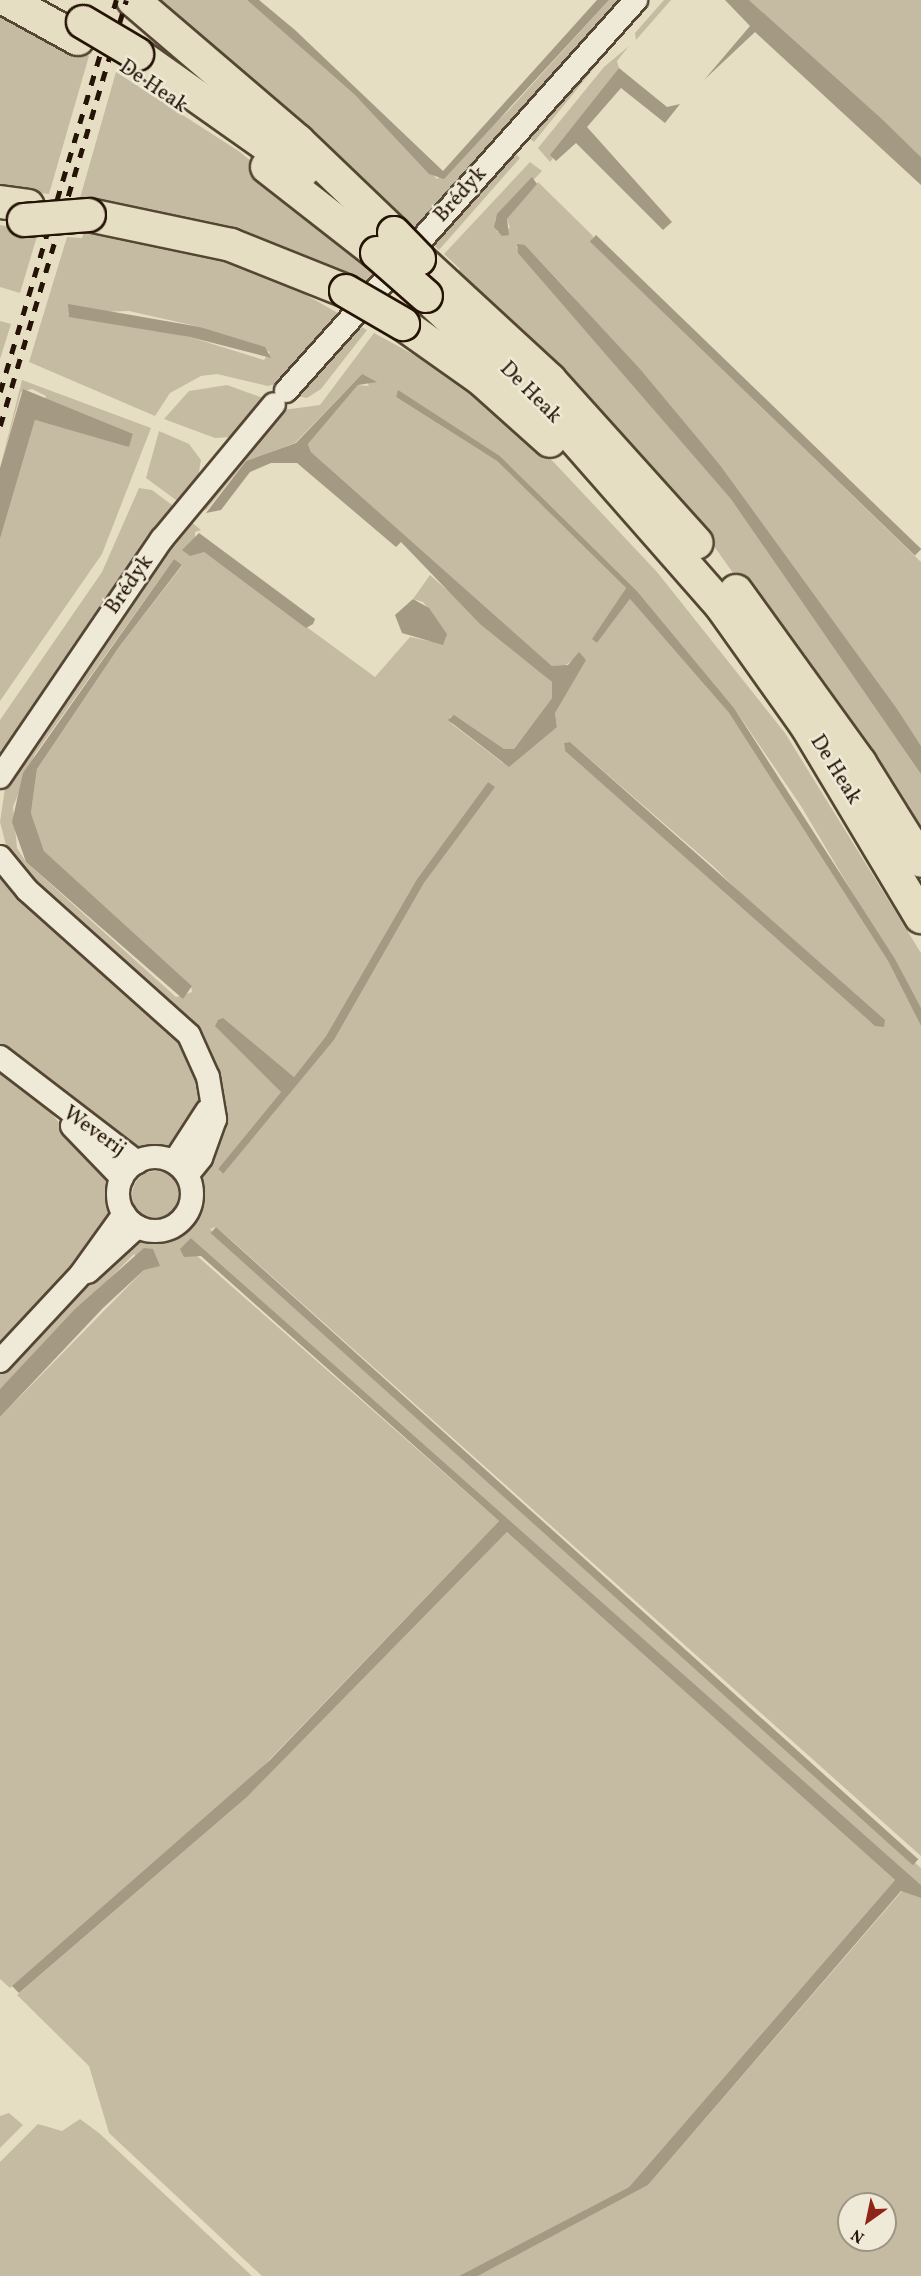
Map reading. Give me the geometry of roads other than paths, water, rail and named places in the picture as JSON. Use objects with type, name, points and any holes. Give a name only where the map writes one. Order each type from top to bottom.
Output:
[{"type":"highway","name":"De Heak","points":[[7,0],[80,30],[134,63],[387,241],[550,380],[701,547],[791,663],[921,861]]},
{"type":"highway","name":"De Heak","points":[[46,0],[80,30]]},
{"type":"highway","points":[[140,7],[298,141],[387,241]]},
{"type":"highway","points":[[13,211],[89,215],[231,245],[346,291],[403,324],[482,380],[544,435],[806,725]]},
{"type":"highway","name":"De Heak","points":[[429,278],[642,511],[722,607],[806,725],[921,917]]},
{"type":"street","name":"Brédyk","points":[[0,777],[162,539],[280,397],[636,0]]},
{"type":"street","points":[[0,857],[27,890],[189,1035],[207,1077],[211,1105],[209,1141],[180,1168]]},
{"type":"street","name":"Weverij","points":[[0,1057],[129,1170]]},
{"type":"street","points":[[155,1157],[180,1168],[193,1197],[184,1219],[164,1231],[130,1220],[118,1196],[129,1170],[155,1157]]},
{"type":"street","points":[[0,1361],[130,1220]]},
{"type":"railway","points":[[0,392],[116,0]]},
{"type":"railway","points":[[0,426],[126,0]]}]
